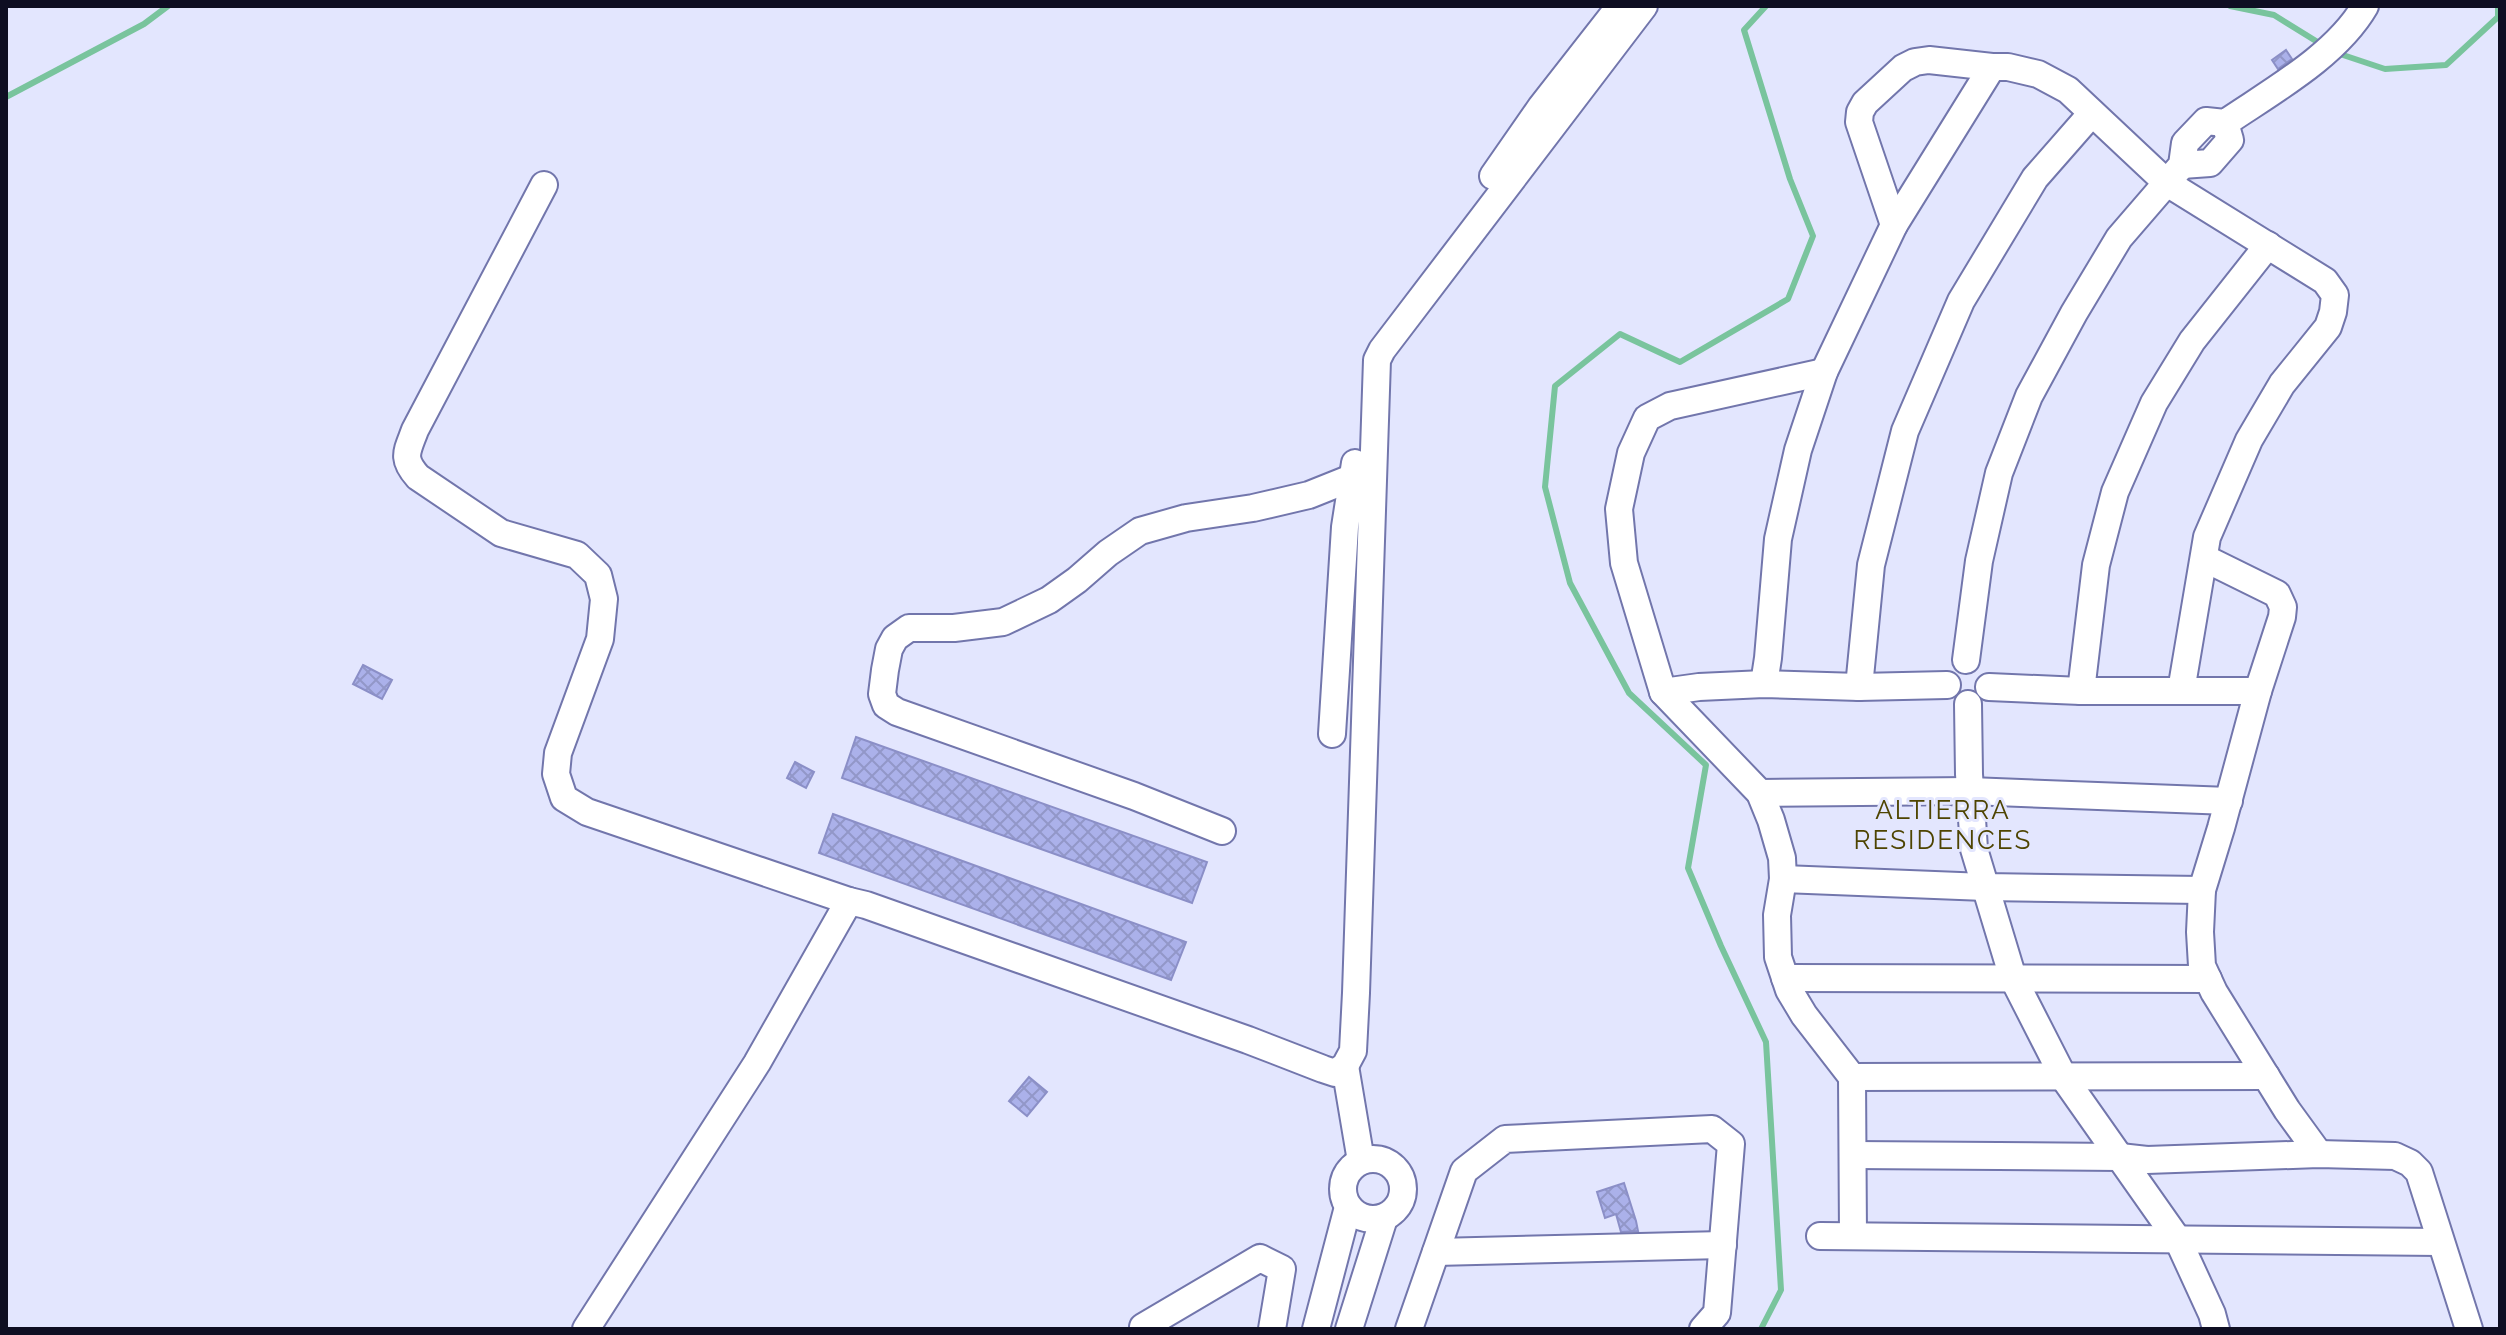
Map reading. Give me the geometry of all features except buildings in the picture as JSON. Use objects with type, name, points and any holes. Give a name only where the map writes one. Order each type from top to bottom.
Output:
[{"type":"street","points":[[1332,734],[1345,527],[1354,477],[1363,351],[1541,107],[1620,6]]},
{"type":"street","points":[[544,185],[415,430],[407,454],[408,466],[418,477],[501,533],[577,555],[598,575],[604,599],[600,639],[558,753],[556,774],[564,798],[587,812],[866,905],[1335,1073],[1345,1066],[1353,1051],[1377,360],[1644,6]]},
{"type":"street","points":[[1966,660],[1979,561],[1999,473],[2029,396],[2119,238],[2174,174],[2210,163],[2230,140],[2225,123],[2310,65],[2361,14]]},
{"type":"street","points":[[1894,225],[1859,122],[1865,103],[1903,68],[1915,62],[1929,60],[2008,67],[2038,74],[2068,90],[2092,113],[2268,245],[2325,281],[2335,295],[2328,327],[2282,384],[2249,440],[2207,537],[2181,691]]},
{"type":"street","points":[[1764,684],[1778,539],[1798,450],[1824,372],[1894,225],[1992,67]]},
{"type":"street","points":[[1859,687],[1871,565],[1905,431],[1961,301],[2035,178],[2092,113]]},
{"type":"street","points":[[2081,691],[2096,565],[2115,492],[2154,403],[2192,341],[2268,245]]},
{"type":"street","points":[[1824,372],[1670,406],[1647,418],[1631,453],[1619,509],[1624,563],[1663,692],[1760,793],[1782,858],[1783,879],[1777,915],[1778,957],[1804,1015],[1852,1077],[1853,1236]]},
{"type":"street","points":[[1222,831],[1134,796],[897,712],[886,705],[882,694],[889,649],[895,638],[909,628],[1003,622],[1049,600],[1140,531],[1186,518],[1253,508],[1309,495],[1354,477]]},
{"type":"street","points":[[2204,558],[2277,594],[2283,607],[2202,890],[2202,966],[2214,992],[2266,1076],[2319,1154]]},
{"type":"street","points":[[1966,660],[1984,668],[1990,680],[1982,699],[1968,704],[1952,697],[1947,685],[1953,666],[1966,660]]},
{"type":"street","points":[[1663,692],[1764,684],[1859,687],[1947,685]]},
{"type":"street","points":[[1989,687],[2081,691],[2258,691]]},
{"type":"street","points":[[1968,704],[1974,849],[2013,978],[2064,1078],[2178,1240],[2216,1329]]},
{"type":"street","points":[[1760,793],[1970,791],[2229,801]]},
{"type":"street","points":[[1783,879],[1985,887],[2202,890]]},
{"type":"street","points":[[586,1329],[757,1063],[849,901]]},
{"type":"street","points":[[1785,978],[2208,979]]},
{"type":"street","points":[[1345,1066],[1361,1161]]},
{"type":"street","points":[[1852,1077],[2266,1076]]},
{"type":"street","points":[[1409,1329],[1464,1171],[1505,1139],[1712,1129],[1731,1144],[1717,1313],[1703,1329]]},
{"type":"street","points":[[1853,1155],[2120,1157],[2147,1160],[2319,1154],[2395,1156],[2410,1163],[2419,1172],[2469,1329]]},
{"type":"street","points":[[1374,1159],[1388,1163],[1398,1171],[1403,1184],[1402,1198],[1396,1210],[1384,1218],[1371,1220],[1358,1216],[1348,1207],[1342,1195],[1343,1181],[1350,1169],[1361,1161],[1374,1159]]},
{"type":"street","points":[[1316,1329],[1348,1207]]},
{"type":"street","points":[[1349,1329],[1384,1218]]},
{"type":"street","points":[[1820,1236],[2440,1242]]},
{"type":"street","points":[[1436,1252],[1723,1245]]},
{"type":"street","points":[[1144,1329],[1260,1258],[1282,1269],[1272,1329]]},
{"type":"waterway","points":[[6,97],[144,24],[168,6]]},
{"type":"waterway","points":[[1761,1329],[1781,1290],[1766,1042],[1688,868],[1706,765],[1629,693],[1570,583],[1545,487],[1555,386],[1620,334],[1680,362],[1788,299],[1813,236],[1790,179],[1744,30],[1766,6]]},
{"type":"waterway","points":[[2230,6],[2274,15],[2324,46]]},
{"type":"waterway","points":[[2334,52],[2385,69],[2446,65],[2498,17],[2498,6]]},
{"type":"district","name":"ALTIERRA RESIDENCES","points":[[1943,825]]}]
